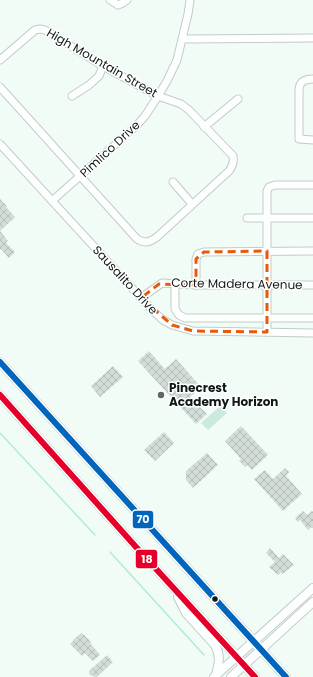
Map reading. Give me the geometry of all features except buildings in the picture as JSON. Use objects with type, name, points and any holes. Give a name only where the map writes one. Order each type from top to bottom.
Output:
[{"type":"main road","points":[[0,362],[286,677]]},
{"type":"main road","points":[[0,395],[255,677]]},
{"type":"main road","points":[[173,587],[186,613],[215,645],[218,651],[219,658],[215,676]]},
{"type":"main road","points":[[215,676],[313,588]]},
{"type":"main road","points":[[231,677],[313,602]]},
{"type":"street","points":[[110,0],[118,5],[127,0]]},
{"type":"street","name":"Pimlico Drive","points":[[52,201],[136,126],[145,116],[167,81],[177,60],[183,39],[190,0]]},
{"type":"street","name":"High Mountain Street","points":[[0,60],[35,30],[45,30],[103,66],[158,96],[181,104],[189,110],[233,156],[232,166],[229,171],[192,204]]},
{"type":"street","points":[[183,39],[313,38]]},
{"type":"street","points":[[72,96],[89,86],[99,76],[103,66]]},
{"type":"street","points":[[313,79],[303,81],[299,87],[299,139],[313,140]]},
{"type":"street","points":[[0,87],[137,240],[145,243],[151,241],[192,204],[173,182]]},
{"type":"street","points":[[204,127],[238,98]]},
{"type":"street","name":"Sausalito Drive","points":[[0,144],[162,320],[183,329],[201,332],[313,333]]},
{"type":"street","points":[[267,332],[267,191],[269,187],[275,185],[313,185]]},
{"type":"street","points":[[247,218],[313,218]]},
{"type":"street","points":[[196,285],[196,259],[198,254],[204,252],[313,251]]},
{"type":"street","name":"Corte Madera Avenue","points":[[141,298],[162,283],[196,285],[313,285]]},
{"type":"street","points":[[175,284],[176,309],[179,315],[185,318],[313,318]]},
{"type":"highlighted area","points":[[267,251],[267,332],[193,331],[172,325],[141,298],[159,284],[196,285],[196,259],[204,252]]},
{"type":"green space","points":[[221,405],[227,413],[208,430],[201,423]]},
{"type":"waterway","points":[[0,433],[95,535]]},
{"type":"waterway","points":[[110,552],[204,655]]},
{"type":"transit line","name":"70","points":[[0,362],[286,677]]},
{"type":"transit line","name":"18","points":[[0,395],[255,677]]},
{"type":"place","name":"Pinecrest Academy Horizon","points":[[161,395]]}]
